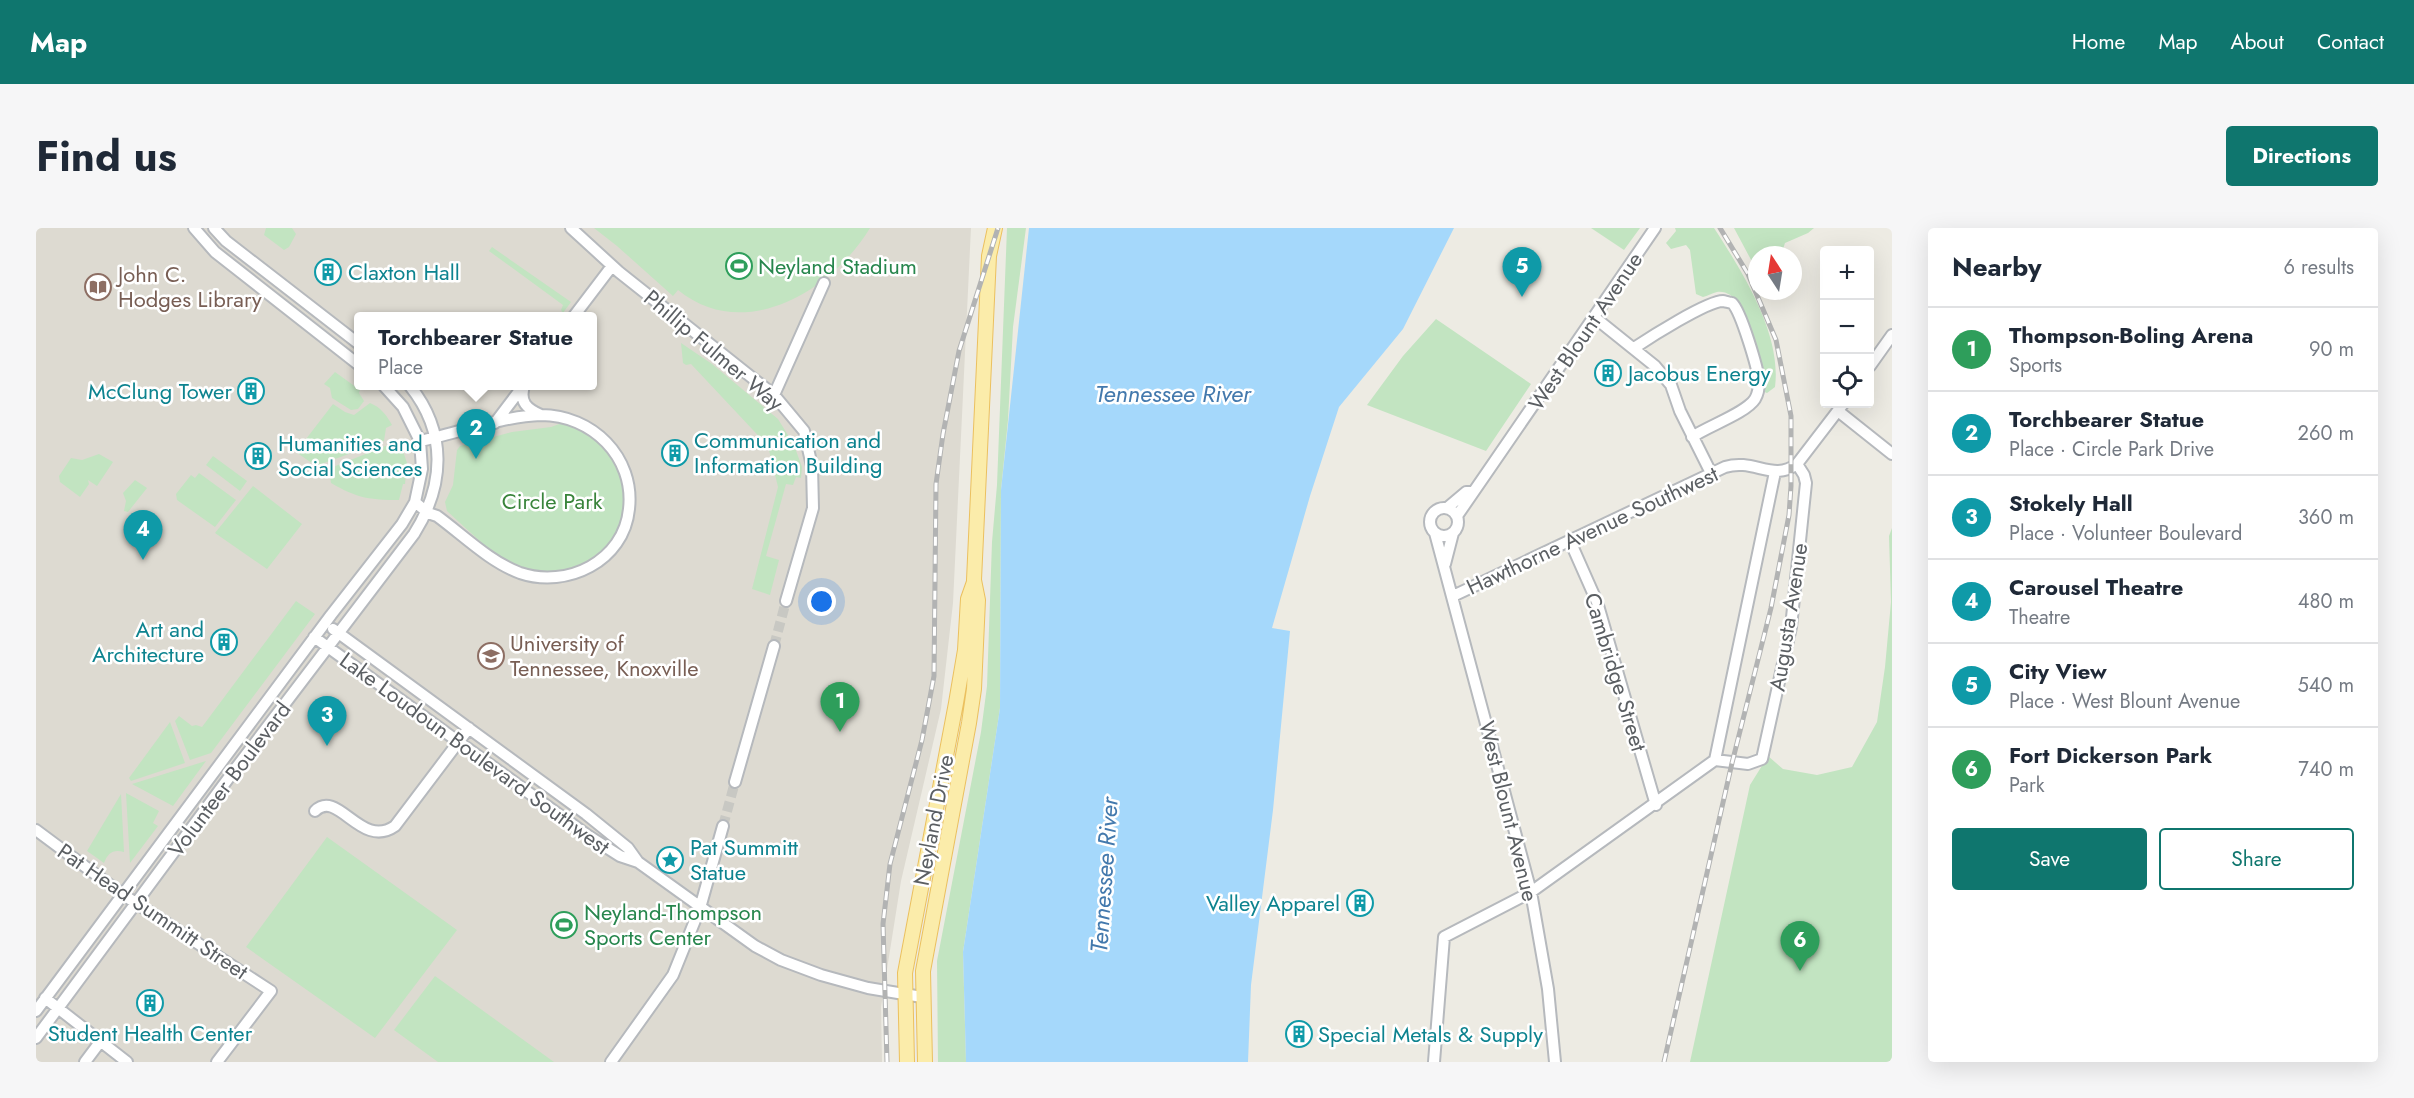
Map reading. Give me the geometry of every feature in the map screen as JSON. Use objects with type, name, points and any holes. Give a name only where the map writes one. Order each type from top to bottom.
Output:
[{"type":"main road","name":"Neyland Drive","points":[[986,228],[985,241],[988,256]]},
{"type":"main road","name":"Neyland Drive","points":[[925,1062],[923,970],[958,794],[974,689],[978,600],[974,580],[988,256],[995,228]]},
{"type":"main road","name":"Neyland Drive","points":[[907,1062],[904,996],[909,943],[958,693],[965,650],[968,599],[974,580]]},
{"type":"street","points":[[194,228],[215,252],[354,361]]},
{"type":"street","points":[[214,228],[226,241],[354,339]]},
{"type":"street","name":"Phillip Fulmer Way","points":[[571,228],[612,266],[774,395],[804,431],[812,466],[813,508],[786,601]]},
{"type":"street","name":"West Blount Avenue","points":[[1457,516],[1655,228]]},
{"type":"street","points":[[577,312],[612,266]]},
{"type":"street","points":[[774,395],[824,283]]},
{"type":"street","points":[[283,306],[294,293]]},
{"type":"street","points":[[1634,348],[1709,305],[1724,300],[1732,303],[1757,367],[1760,384],[1756,398],[1747,408],[1708,426],[1692,437]]},
{"type":"street","points":[[1594,317],[1655,366],[1671,386],[1692,437],[1711,473]]},
{"type":"street","points":[[1874,359],[1892,335]]},
{"type":"street","points":[[342,352],[354,343]]},
{"type":"street","name":"Volunteer Boulevard","points":[[36,1011],[325,623],[402,524],[415,502],[422,469],[420,441],[403,407],[388,390]]},
{"type":"street","name":"Volunteer Boulevard","points":[[36,1038],[428,513],[434,491],[438,459],[436,438],[428,414],[413,390]]},
{"type":"street","points":[[495,423],[521,390]]},
{"type":"street","points":[[415,502],[506,567],[537,578],[565,577],[590,567],[602,558],[619,539],[627,518],[628,487],[622,465],[611,446],[581,423],[541,415],[530,410],[525,404],[523,390]]},
{"type":"street","points":[[1775,472],[1786,471],[1797,464],[1839,408]]},
{"type":"street","points":[[1841,408],[1892,454]]},
{"type":"street","points":[[420,441],[495,423],[541,415]]},
{"type":"street","name":"Hawthorne Avenue Southwest","points":[[1453,596],[1734,464],[1743,463],[1775,472]]},
{"type":"street","name":"Augusta Avenue","points":[[1775,472],[1715,760],[1748,764],[1762,759],[1788,646],[1794,604],[1806,483],[1804,474],[1797,464]]},
{"type":"street","name":"West Blount Avenue","points":[[1447,508],[1466,492],[1472,492]]},
{"type":"street","points":[[1447,508],[1457,516],[1458,525],[1453,533],[1444,536],[1435,533],[1430,525],[1431,515],[1438,509],[1447,508]]},
{"type":"street","name":"West Blount Avenue","points":[[1435,533],[1531,892],[1548,989],[1555,1062]]},
{"type":"street","name":"West Blount Avenue","points":[[1445,564],[1453,533]]},
{"type":"street","name":"Cambridge Street","points":[[1570,541],[1597,602],[1656,805]]},
{"type":"street","points":[[386,545],[393,551],[394,561]]},
{"type":"street","name":"Lake Loudoun Boulevard Southwest","points":[[325,623],[586,814],[628,848],[638,862],[755,946],[781,960],[821,975],[904,996],[922,997]]},
{"type":"street","name":"Lake Loudoun Boulevard Southwest","points":[[315,638],[587,835],[620,856],[638,862]]},
{"type":"street","points":[[735,782],[774,646]]},
{"type":"street","points":[[315,811],[321,806],[330,805],[370,831],[390,830],[468,728]]},
{"type":"street","points":[[1434,1062],[1444,937],[1531,892],[1656,805],[1715,760]]},
{"type":"street","points":[[610,1062],[673,975],[700,908],[723,826]]},
{"type":"street","name":"Pat Head Summitt Street","points":[[36,830],[135,903],[271,991],[217,1062]]},
{"type":"street","points":[[45,998],[127,1062]]},
{"type":"street","points":[[85,1062],[100,1042]]},
{"type":"shaded area","name":"University of Tennessee, Knoxville","points":[[36,228],[971,228],[953,603],[941,709],[901,881],[881,1007],[882,1062],[36,1062]]},
{"type":"green space","points":[[266,228],[292,228],[296,234],[289,247],[284,250],[264,235]]},
{"type":"green space","name":"Neyland Stadium","points":[[594,228],[870,228],[854,251],[810,290],[784,303],[758,311],[730,312],[704,305],[678,290],[673,296]]},
{"type":"green space","points":[[1007,228],[1026,228],[1013,327],[1008,420],[1001,490],[1000,708],[963,952],[966,1062],[938,1062],[937,961],[981,732],[987,686]]},
{"type":"green space","points":[[1591,228],[1640,228],[1624,250]]},
{"type":"green space","points":[[1675,228],[1714,228],[1747,283],[1748,300],[1756,300],[1758,304],[1772,346],[1776,367],[1775,387],[1767,393],[1762,391],[1751,331],[1738,303],[1729,294],[1717,292],[1703,297],[1696,294],[1690,250],[1686,245],[1671,249],[1666,243],[1676,231]]},
{"type":"green space","points":[[1734,228],[1814,228],[1785,243],[1784,246],[1748,246],[1748,254]]},
{"type":"green space","points":[[492,247],[571,302],[562,312],[563,305],[489,251]]},
{"type":"green space","points":[[1436,319],[1531,384],[1486,451],[1367,405],[1403,356]]},
{"type":"green space","points":[[681,343],[712,364],[778,419],[794,445],[802,467],[801,478],[796,477],[793,485],[786,484],[766,556],[779,560],[770,595],[752,589],[778,487],[768,446],[691,364],[683,363]]},
{"type":"green space","points":[[335,372],[354,386],[354,390],[360,390],[359,393],[364,401],[358,409],[351,410],[332,398],[330,388],[324,384]]},
{"type":"green space","points":[[370,403],[382,411],[392,425],[386,428],[384,441],[316,466],[296,452],[333,404],[354,415]]},
{"type":"green space","name":"Circle Park","points":[[562,423],[578,426],[597,436],[624,472],[626,517],[610,549],[577,571],[545,575],[512,566],[484,545],[447,511],[445,502],[453,485],[457,450],[460,446],[512,432],[551,427]]},
{"type":"green space","points":[[388,445],[395,449],[404,445],[407,450],[403,451],[407,463],[405,484],[403,484],[399,500],[364,497],[331,483],[330,476],[333,467]]},
{"type":"green space","points":[[99,454],[113,462],[97,486],[88,480],[89,484],[80,497],[60,482],[59,476],[71,458],[82,460]]},
{"type":"green space","points":[[213,456],[247,481],[240,491],[206,465]]},
{"type":"green space","points":[[199,473],[236,500],[215,527],[177,500],[176,494],[191,475],[195,478]]},
{"type":"green space","points":[[135,480],[147,488],[128,512],[124,511],[126,501],[123,493]]},
{"type":"green space","points":[[253,486],[302,524],[267,569],[215,533]]},
{"type":"green space","points":[[1892,528],[1892,1062],[1690,1062],[1750,785],[1768,756],[1783,769],[1817,775],[1852,767],[1877,722],[1891,602],[1889,536]]},
{"type":"green space","points":[[296,601],[315,614],[211,753],[190,760],[175,721],[179,716],[192,726],[202,727]]},
{"type":"green space","points":[[170,722],[185,763],[131,781],[129,778]]},
{"type":"green space","points":[[206,761],[173,806],[132,784]]},
{"type":"green space","points":[[126,793],[159,811],[153,823],[158,826],[130,863]]},
{"type":"green space","points":[[121,794],[124,852],[111,853],[104,863],[87,851]]},
{"type":"green space","points":[[327,837],[457,930],[375,1038],[246,947]]},
{"type":"green space","points":[[435,976],[554,1062],[438,1062],[394,1030]]},
{"type":"water","name":"Tennessee River","points":[[1029,228],[1454,228],[1403,329],[1339,407],[1310,496],[1272,628],[1290,631],[1273,810],[1251,985],[1248,1062],[966,1062],[963,952],[1000,708],[1001,490]]},
{"type":"tunnel","points":[[774,646],[786,601]]},
{"type":"tunnel","points":[[723,826],[735,782]]},
{"type":"railway","points":[[887,1062],[883,924],[890,864],[922,740],[934,676],[936,484],[959,351],[998,228]]},
{"type":"railway","points":[[1664,1062],[1732,763],[1771,608],[1789,515],[1791,486],[1791,416],[1776,340],[1748,274],[1720,228]]},
{"type":"place","name":"Neyland Stadium","points":[[739,266]]},
{"type":"place","name":"Claxton Hall","points":[[328,272]]},
{"type":"place","name":"John C. Hodges Library","points":[[98,287]]},
{"type":"place","name":"City View","points":[[1522,297]]},
{"type":"place","name":"Jacobus Energy","points":[[1608,373]]},
{"type":"place","name":"McClung Tower","points":[[251,391]]},
{"type":"place","name":"Communication and Information Building","points":[[675,453]]},
{"type":"place","name":"Humanities and Social Sciences","points":[[258,456]]},
{"type":"place","name":"Torchbearer Statue","points":[[476,459]]},
{"type":"place","name":"Carousel Theatre","points":[[143,560]]},
{"type":"place","name":"Art and Architecture","points":[[224,642]]},
{"type":"place","name":"University of Tennessee, Knoxville","points":[[491,656]]},
{"type":"place","name":"Thompson-Boling Arena","points":[[840,732]]},
{"type":"place","name":"Stokely Hall","points":[[327,746]]},
{"type":"place","name":"Pat Summitt Statue","points":[[670,860]]},
{"type":"place","name":"Valley Apparel","points":[[1360,903]]},
{"type":"place","name":"Neyland-Thompson Sports Center","points":[[564,925]]},
{"type":"place","name":"Fort Dickerson Park","points":[[1800,971]]},
{"type":"place","name":"Student Health Center","points":[[150,1003]]},
{"type":"place","name":"Special Metals & Supply","points":[[1299,1034]]}]
